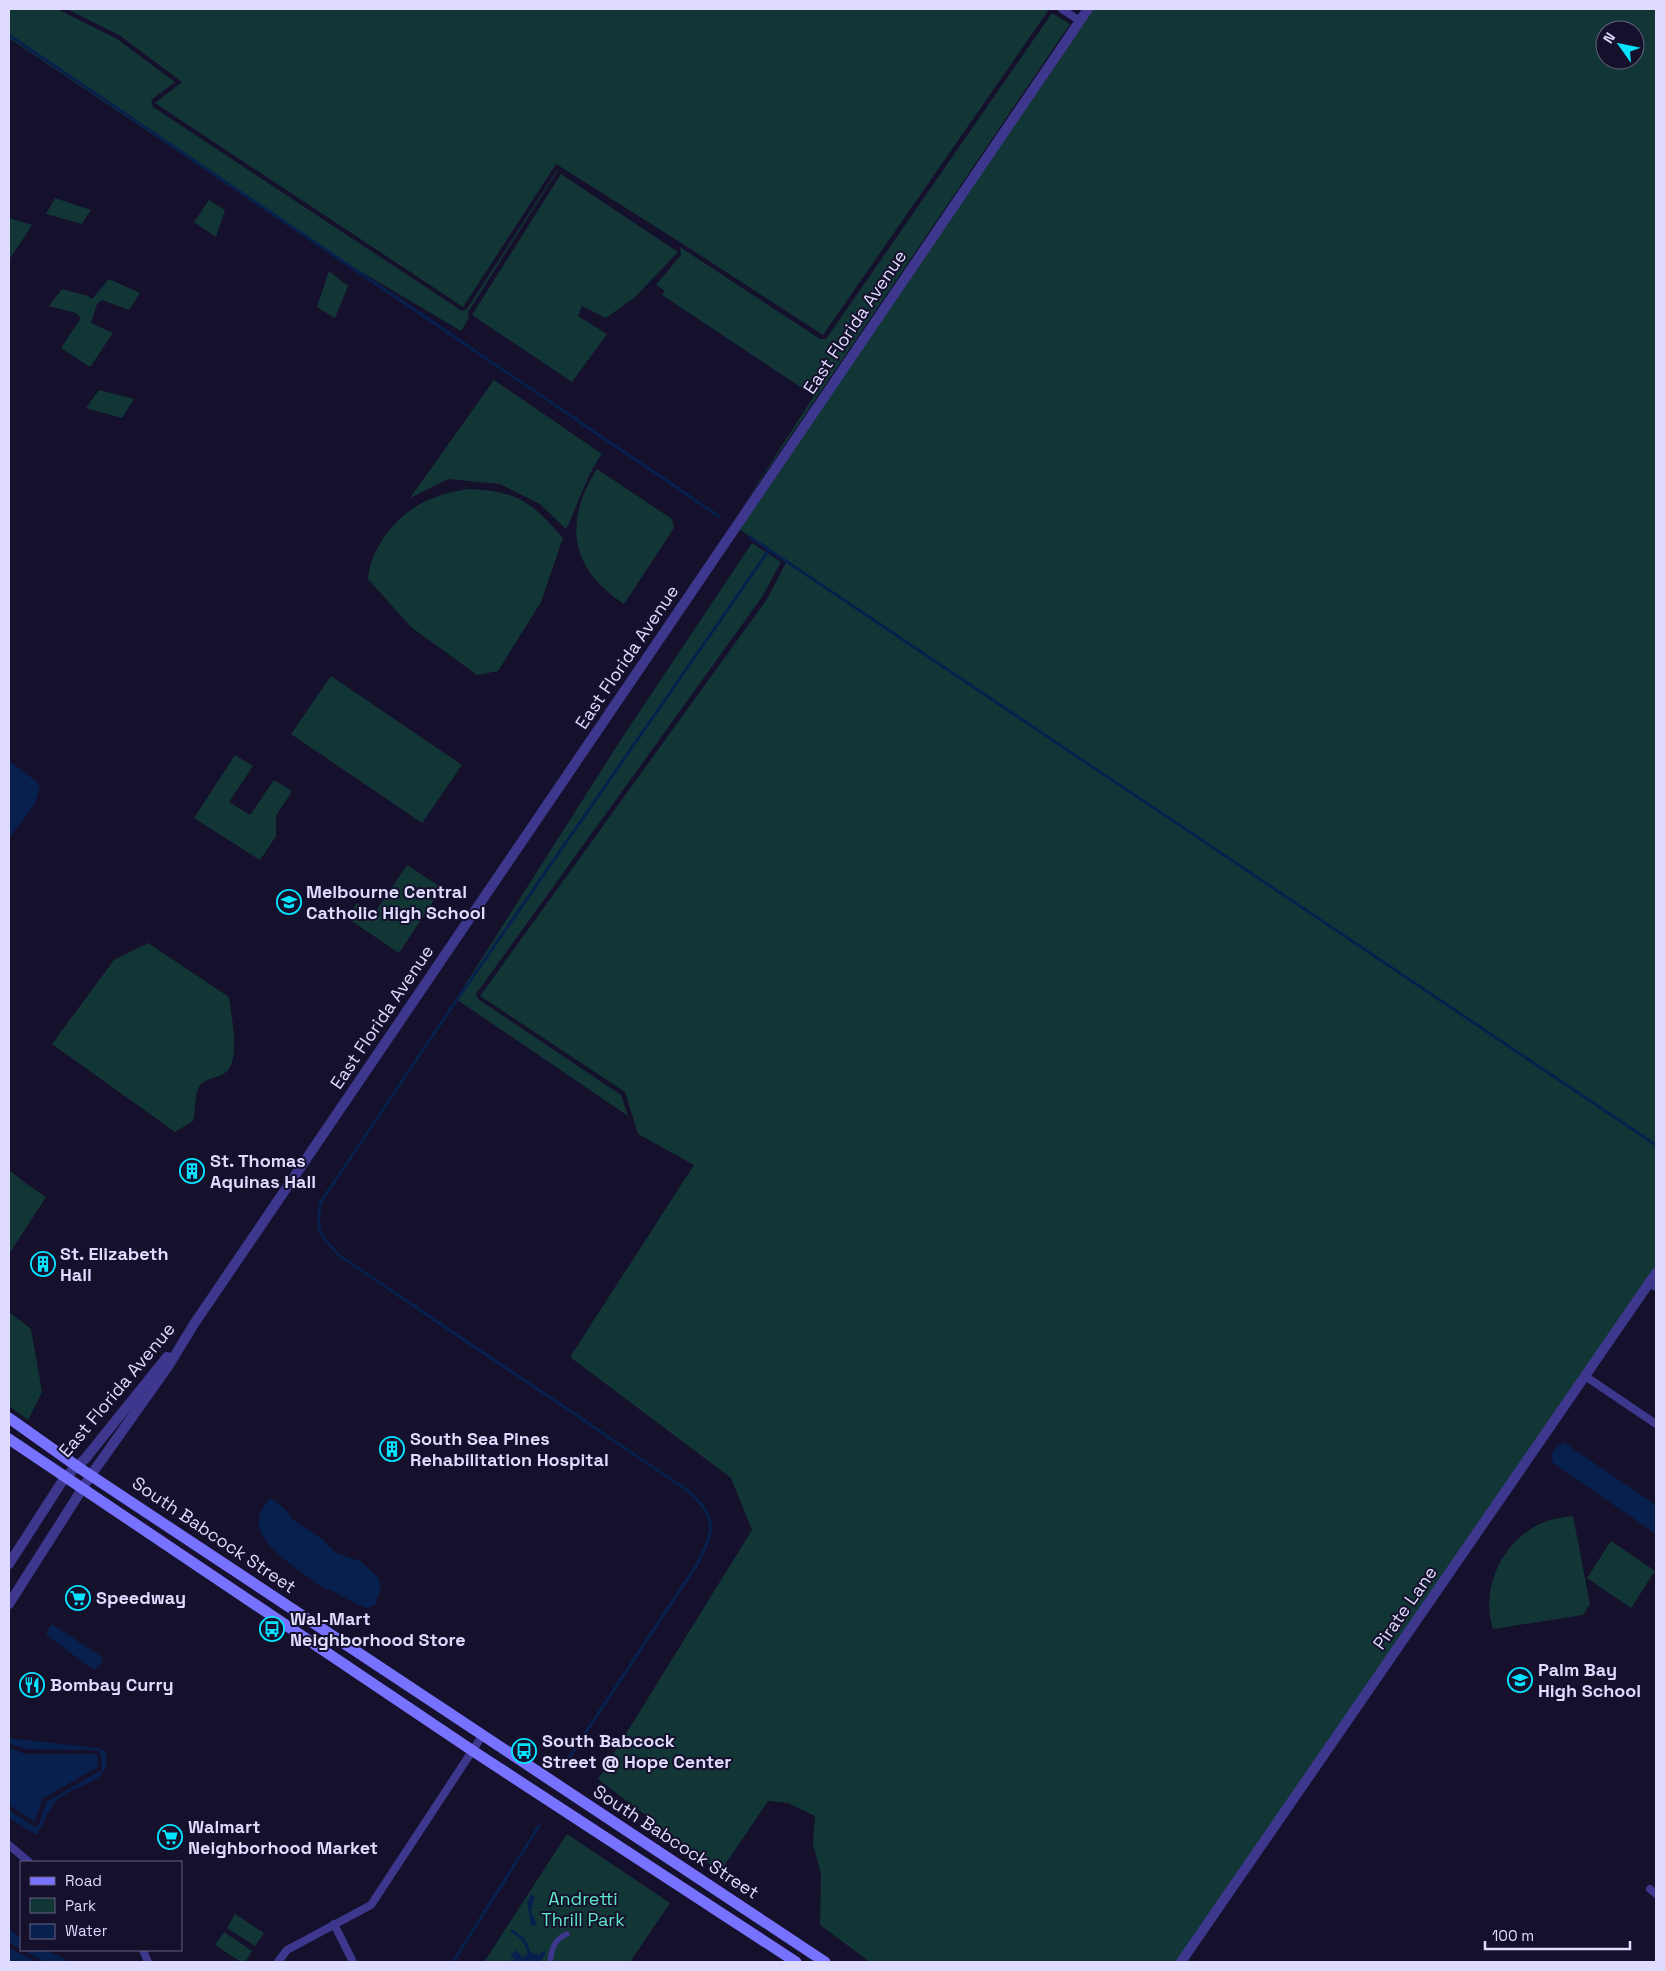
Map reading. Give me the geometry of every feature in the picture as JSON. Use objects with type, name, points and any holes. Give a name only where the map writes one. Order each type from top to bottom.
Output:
[{"type":"main road","name":"South Babcock Street","points":[[9,1418],[78,1467],[825,1962]]},
{"type":"main road","name":"South Babcock Street","points":[[9,1439],[472,1751],[796,1962]]},
{"type":"street","points":[[1062,9],[1080,21]]},
{"type":"street","name":"East Florida Avenue","points":[[9,1604],[91,1475],[169,1365],[194,1324],[1088,9]]},
{"type":"street","name":"Pirate Lane","points":[[1181,1962],[1585,1376],[1653,1285],[1656,1273]]},
{"type":"street","name":"East Florida Avenue","points":[[65,1476],[78,1467],[194,1324]]},
{"type":"street","points":[[1585,1376],[1656,1424]]},
{"type":"street","points":[[9,1564],[65,1476]]},
{"type":"street","points":[[278,1962],[287,1950],[371,1905],[482,1736]]},
{"type":"street","points":[[9,1845],[28,1861]]},
{"type":"street","points":[[334,1924],[353,1962]]},
{"type":"street","points":[[550,1962],[549,1951],[559,1937],[567,1934]]},
{"type":"green space","points":[[9,9],[57,9],[117,39],[175,82],[151,100],[153,107],[462,311],[467,309],[558,170],[468,312],[469,318],[461,331],[318,246],[9,38]]},
{"type":"green space","points":[[67,9],[1045,9],[1048,11],[823,335],[556,164],[463,307],[155,103],[182,82],[119,35]]},
{"type":"green space","points":[[1088,9],[1656,9],[1656,1272],[1181,1962],[870,1962],[820,1925],[821,1874],[813,1844],[815,1816],[788,1803],[768,1801],[720,1872],[598,1779],[752,1530],[731,1478],[570,1357],[694,1165],[638,1134],[625,1092],[480,996],[767,599],[787,561],[736,527]]},
{"type":"green space","points":[[1052,13],[1070,24],[741,509],[814,396],[662,295],[665,291],[656,285],[681,255],[680,247],[820,339],[826,339]]},
{"type":"green space","points":[[561,174],[678,252],[635,297],[606,318],[582,306],[578,316],[607,334],[572,382],[472,315]]},
{"type":"green space","points":[[55,198],[91,210],[82,224],[46,214]]},
{"type":"green space","points":[[209,200],[225,210],[216,237],[194,222]]},
{"type":"green space","points":[[9,218],[32,225],[9,260]]},
{"type":"green space","points":[[329,271],[348,286],[335,318],[317,307]]},
{"type":"green space","points":[[109,279],[140,293],[129,310],[102,300],[97,304],[91,323],[113,333],[90,367],[61,348],[81,318],[76,313],[49,306],[62,289],[88,296],[92,299]]},
{"type":"green space","points":[[494,380],[602,454],[591,472],[566,529],[540,504],[500,484],[448,479],[410,498]]},
{"type":"green space","points":[[99,390],[134,399],[122,418],[86,408]]},
{"type":"green space","points":[[597,469],[672,519],[674,528],[624,604],[592,576],[583,560],[577,543],[576,526],[579,508],[586,489]]},
{"type":"green space","points":[[467,489],[499,492],[522,500],[541,515],[563,538],[541,602],[498,671],[477,675],[411,627],[368,579],[377,549],[391,528],[400,519],[409,511],[430,499]]},
{"type":"green space","points":[[752,543],[781,562],[762,597],[476,994],[478,999],[621,1095],[628,1116],[456,999],[622,738]]},
{"type":"green space","points":[[331,676],[462,765],[422,823],[291,734]]},
{"type":"green space","points":[[235,755],[253,766],[229,802],[250,815],[274,780],[292,791],[276,816],[276,836],[260,860],[194,818]]},
{"type":"green space","points":[[407,865],[442,888],[399,953],[347,918],[357,903],[374,914]]},
{"type":"green space","points":[[148,943],[229,997],[233,1025],[234,1047],[231,1066],[223,1074],[208,1080],[199,1087],[196,1094],[193,1121],[175,1132],[52,1044],[114,960]]},
{"type":"green space","points":[[9,1170],[46,1197],[9,1254]]},
{"type":"green space","points":[[9,1312],[31,1329],[42,1392],[28,1420],[9,1406]]},
{"type":"green space","points":[[1573,1516],[1590,1604],[1583,1615],[1493,1629],[1490,1613],[1490,1596],[1493,1579],[1508,1549],[1534,1527],[1550,1520]]},
{"type":"green space","points":[[1611,1541],[1655,1571],[1631,1608],[1587,1578]]},
{"type":"green space","name":"Andretti Thrill Park","points":[[567,1834],[670,1903],[630,1962],[484,1962]]},
{"type":"green space","points":[[235,1914],[264,1933],[255,1946],[227,1928]]},
{"type":"green space","points":[[224,1932],[252,1951],[245,1962],[241,1962],[215,1945]]},
{"type":"water","points":[[9,761],[37,782],[40,787],[35,804],[9,838]]},
{"type":"water","points":[[1563,1442],[1656,1505],[1656,1534],[1553,1463],[1551,1455],[1557,1446]]},
{"type":"water","points":[[271,1498],[286,1510],[292,1519],[322,1539],[336,1553],[360,1561],[378,1577],[381,1586],[375,1605],[368,1608],[321,1586],[293,1566],[267,1542],[259,1526],[259,1518],[261,1510]]},
{"type":"water","points":[[52,1624],[102,1657],[100,1665],[96,1669],[91,1668],[48,1636],[46,1632]]},
{"type":"water","points":[[9,1738],[97,1748],[105,1751],[106,1762],[104,1771],[92,1782],[59,1798],[36,1835],[9,1818],[9,1810],[33,1826],[39,1825],[46,1802],[102,1770],[101,1754],[96,1750],[26,1749],[9,1744]]},
{"type":"water","points":[[9,1748],[25,1754],[97,1754],[98,1767],[42,1799],[35,1822],[9,1805]]},
{"type":"water","points":[[532,1894],[535,1897],[531,1911],[537,1924],[531,1926],[527,1901]]},
{"type":"water","points":[[9,1929],[20,1937],[20,1948],[9,1943]]},
{"type":"water","points":[[9,1948],[37,1962],[9,1962]]},
{"type":"water","points":[[516,1950],[523,1957],[531,1952],[540,1955],[541,1951],[546,1952],[540,1962],[512,1962],[509,1959],[514,1960],[514,1958],[510,1957]]},
{"type":"water","points":[[24,1951],[48,1951],[71,1962],[45,1962]]},
{"type":"waterway","points":[[9,35],[720,517]]},
{"type":"waterway","points":[[750,537],[1656,1145]]},
{"type":"waterway","points":[[562,1768],[695,1568],[710,1535],[711,1526],[709,1518],[698,1500],[687,1490],[340,1256],[321,1233],[319,1227],[320,1203],[454,1004],[769,550]]},
{"type":"waterway","points":[[453,1962],[539,1826]]},
{"type":"waterway","points":[[512,1931],[523,1940],[529,1953]]},
{"type":"place","name":"Melbourne Central Catholic High School","points":[[289,902]]},
{"type":"place","name":"St. Thomas Aquinas Hall","points":[[192,1171]]},
{"type":"place","name":"St. Elizabeth Hall","points":[[43,1264]]},
{"type":"place","name":"South Sea Pines Rehabilitation Hospital","points":[[392,1449]]},
{"type":"place","name":"Speedway","points":[[78,1598]]},
{"type":"place","name":"Wal-Mart Neighborhood Store","points":[[272,1629]]},
{"type":"place","name":"Palm Bay High School","points":[[1520,1680]]},
{"type":"place","name":"Bombay Curry","points":[[32,1685]]},
{"type":"place","name":"South Babcock Street @ Hope Center","points":[[524,1751]]},
{"type":"place","name":"Walmart Neighborhood Market","points":[[170,1837]]}]
